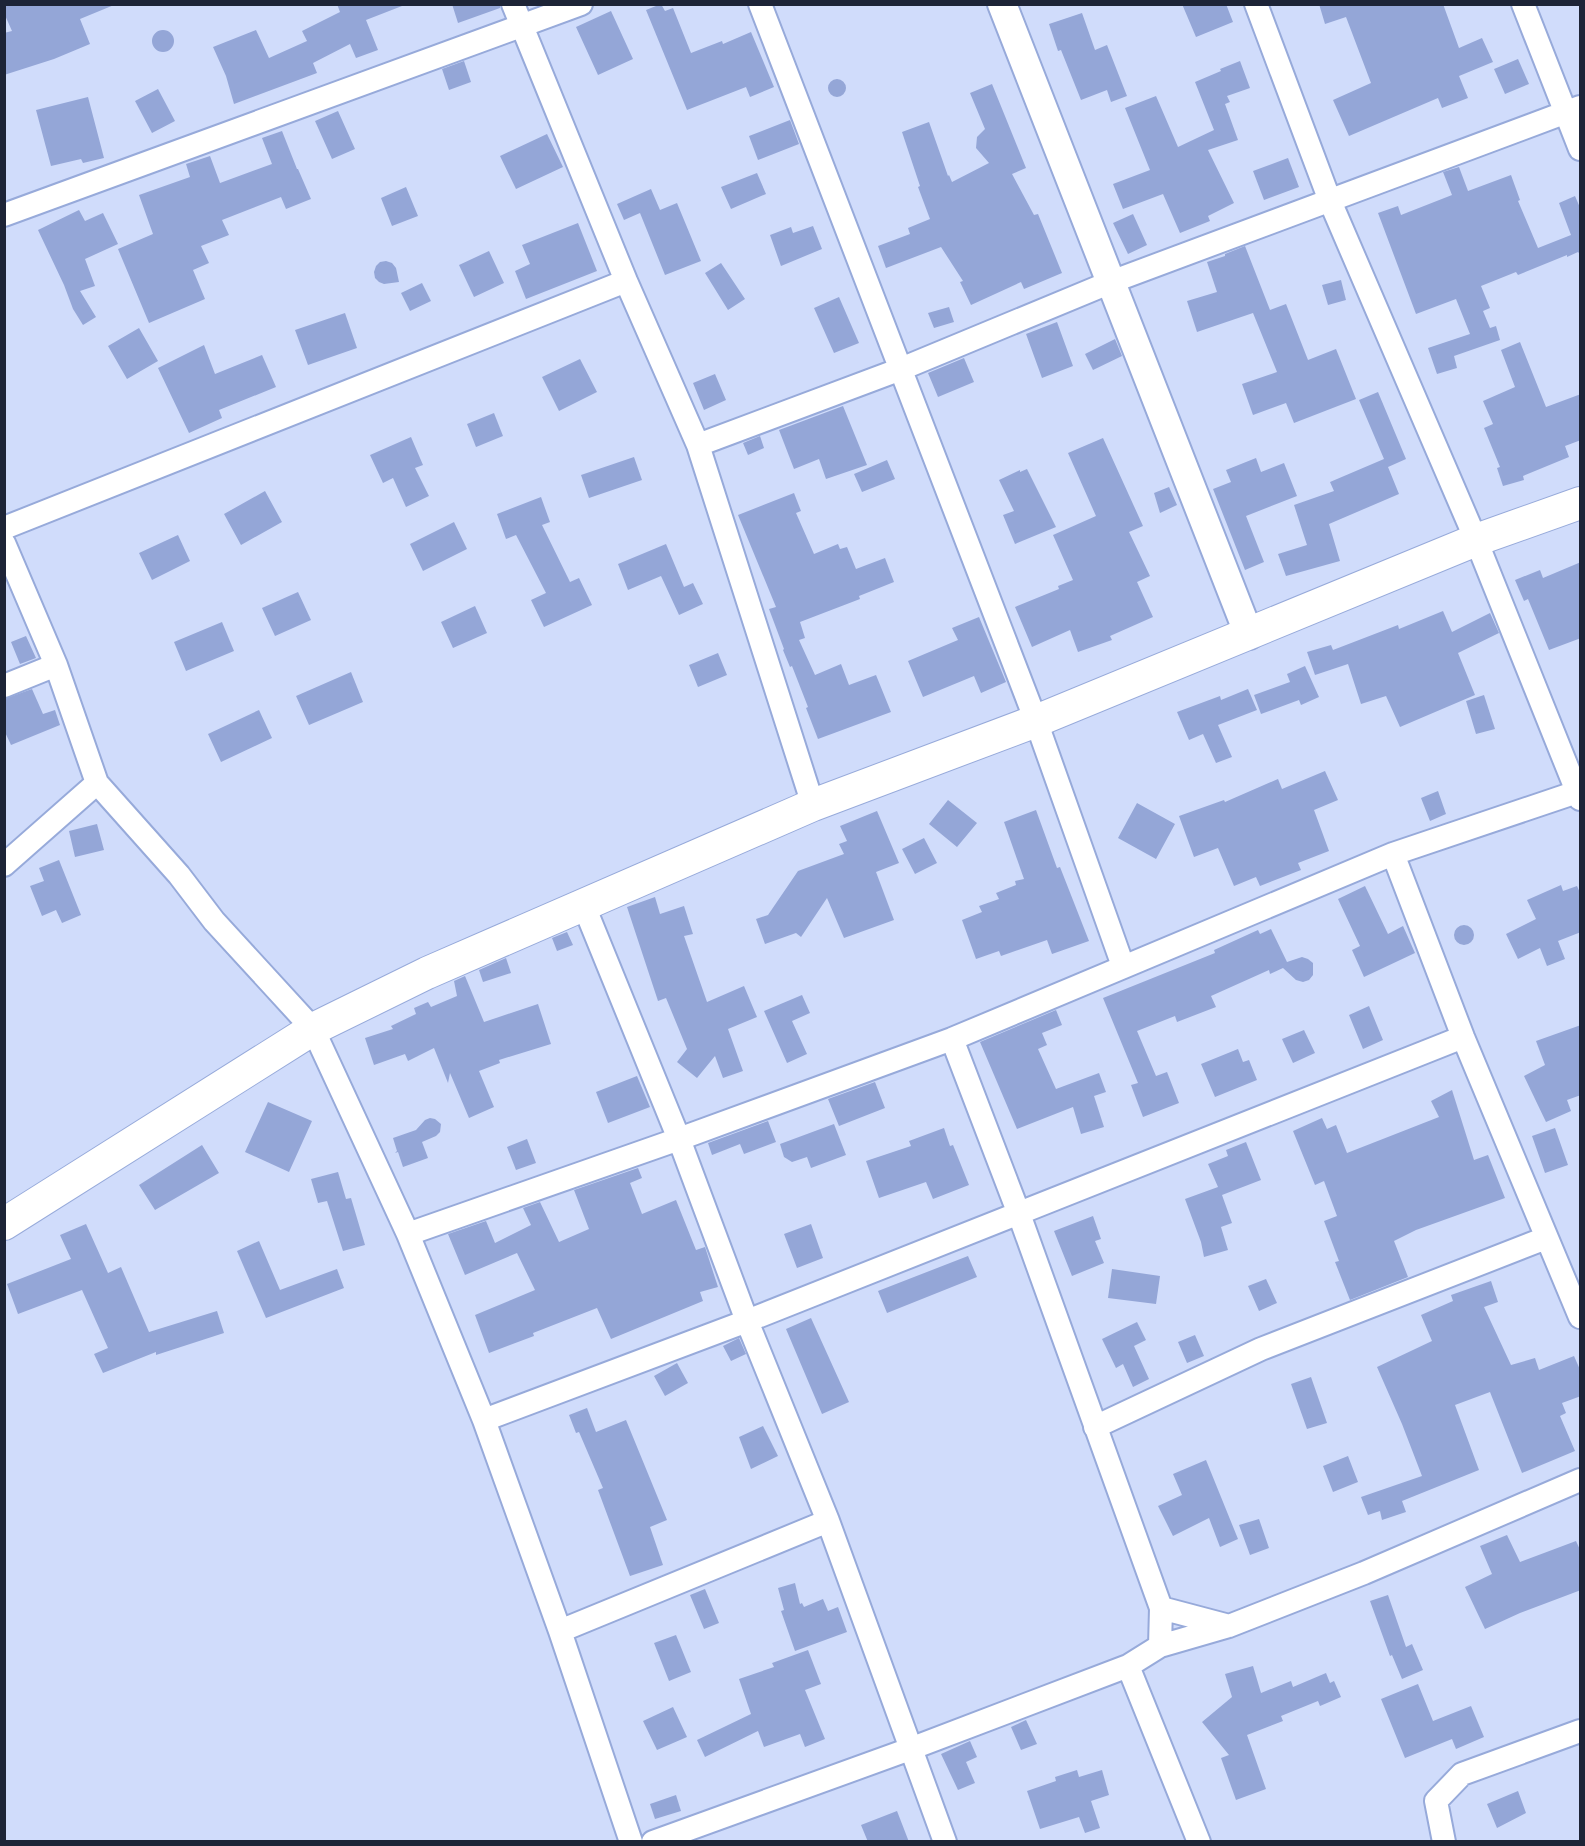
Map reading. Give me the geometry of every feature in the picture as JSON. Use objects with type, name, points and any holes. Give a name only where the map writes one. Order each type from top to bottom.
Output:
[{"type":"main road","points":[[4,1224],[313,1029],[427,973],[813,805],[1036,721],[1476,540],[1581,503]]},
{"type":"street","points":[[4,215],[517,15],[581,4]]},
{"type":"street","points":[[760,4],[1036,721],[1123,966]]},
{"type":"street","points":[[1002,4],[1249,635]]},
{"type":"street","points":[[408,1234],[679,1139],[952,1039],[1392,854],[1580,794],[1476,540],[1330,201],[1256,4]]},
{"type":"street","points":[[1523,4],[1574,110],[1581,149]]},
{"type":"street","points":[[517,15],[626,281],[698,445],[813,805]]},
{"type":"street","points":[[698,445],[901,369],[1111,282],[1574,110]]},
{"type":"street","points":[[4,528],[626,281]]},
{"type":"street","points":[[4,543],[56,665],[97,783],[179,875],[214,921],[313,1029],[408,1234],[484,1420],[560,1631],[631,1842]]},
{"type":"street","points":[[4,686],[56,665]]},
{"type":"street","points":[[4,865],[97,783]]},
{"type":"street","points":[[1392,854],[1463,1037],[1581,1317]]},
{"type":"street","points":[[584,906],[679,1139],[747,1321],[828,1521],[945,1842]]},
{"type":"street","points":[[484,1420],[747,1321],[1463,1037]]},
{"type":"street","points":[[952,1039],[1019,1214],[1161,1608],[1160,1646]]},
{"type":"street","points":[[1095,1428],[1261,1349],[1546,1238]]},
{"type":"street","points":[[653,1842],[910,1749],[1128,1666],[1160,1646],[1229,1626],[1364,1573],[1581,1480]]},
{"type":"street","points":[[560,1631],[828,1521]]},
{"type":"street","points":[[1161,1608],[1229,1626]]},
{"type":"street","points":[[1128,1666],[1198,1842]]},
{"type":"street","points":[[1444,1842],[1436,1801],[1462,1774],[1581,1731]]},
{"type":"building","points":[[4,4],[114,5],[80,19],[90,44],[54,59],[4,75],[4,33],[12,31],[4,13]]},
{"type":"building","points":[[337,4],[402,6],[366,20],[378,50],[356,58],[350,44],[313,63],[317,73],[234,104],[226,76],[213,47],[256,30],[269,58],[307,41],[302,31],[340,12]]},
{"type":"building","points":[[452,4],[500,4],[500,8],[458,23]]},
{"type":"building","points":[[661,4],[665,11],[673,8],[691,53],[722,41],[723,44],[751,32],[774,87],[750,97],[746,87],[687,110],[646,10]]},
{"type":"building","points":[[1182,4],[1226,4],[1233,22],[1196,37]]},
{"type":"building","points":[[1319,4],[1443,4],[1459,48],[1482,38],[1493,62],[1459,76],[1468,98],[1442,108],[1438,98],[1349,136],[1333,100],[1371,83],[1346,17],[1325,24]]},
{"type":"building","points":[[611,11],[633,59],[598,75],[576,27]]},
{"type":"building","points":[[1082,13],[1095,50],[1107,45],[1127,96],[1111,102],[1107,90],[1081,100],[1061,50],[1058,51],[1049,24]]},
{"type":"building","points":[[163,30],[171,33],[174,41],[171,49],[163,52],[155,49],[152,41],[155,33]]},
{"type":"building","points":[[1518,59],[1529,84],[1505,94],[1494,69]]},
{"type":"building","points":[[464,61],[471,82],[449,90],[442,69]]},
{"type":"building","points":[[1240,61],[1250,88],[1227,96],[1230,102],[1225,104],[1238,140],[1208,150],[1234,203],[1208,216],[1210,221],[1180,233],[1163,194],[1123,209],[1113,184],[1150,170],[1125,108],[1156,96],[1178,147],[1214,130],[1195,82]]},
{"type":"building","points":[[837,79],[845,84],[846,88],[841,96],[837,97],[829,92],[828,88],[833,80]]},
{"type":"building","points":[[992,84],[1026,168],[1012,174],[1034,215],[1038,214],[1062,273],[1024,289],[1021,282],[971,305],[960,282],[963,281],[941,247],[886,268],[878,246],[910,234],[908,228],[930,219],[902,132],[929,122],[952,182],[989,163],[976,148],[977,137],[985,129],[970,93]]},
{"type":"building","points":[[158,89],[175,121],[152,133],[135,101]]},
{"type":"building","points":[[88,97],[104,158],[83,163],[81,159],[51,166],[36,110]]},
{"type":"building","points":[[338,111],[355,149],[332,159],[315,121]]},
{"type":"building","points":[[790,120],[799,144],[758,160],[749,136]]},
{"type":"building","points":[[282,131],[311,199],[286,209],[281,197],[222,220],[229,235],[201,246],[209,263],[193,270],[205,299],[149,323],[118,249],[153,234],[139,195],[190,177],[186,164],[210,156],[220,183],[272,164],[262,138]]},
{"type":"building","points":[[547,134],[563,167],[516,189],[500,156]]},
{"type":"building","points":[[1288,158],[1299,187],[1264,200],[1253,171]]},
{"type":"building","points":[[1459,167],[1468,191],[1511,175],[1520,200],[1518,201],[1538,248],[1571,235],[1559,203],[1575,196],[1581,210],[1581,255],[1578,252],[1567,257],[1567,255],[1518,275],[1516,272],[1481,286],[1490,308],[1483,311],[1490,328],[1496,326],[1500,340],[1454,356],[1457,368],[1437,374],[1428,348],[1470,334],[1456,299],[1416,314],[1378,213],[1398,206],[1401,215],[1452,195],[1443,172]]},
{"type":"building","points":[[757,173],[766,194],[731,209],[721,187]]},
{"type":"building","points":[[406,187],[418,216],[392,226],[381,198]]},
{"type":"building","points":[[651,189],[660,210],[677,203],[701,261],[665,275],[640,213],[624,220],[617,204]]},
{"type":"building","points":[[79,210],[85,221],[103,213],[118,244],[85,259],[95,286],[80,291],[96,317],[83,325],[73,309],[38,230]]},
{"type":"building","points":[[1133,214],[1147,245],[1128,254],[1113,223]]},
{"type":"building","points":[[578,223],[597,271],[526,299],[515,271],[530,264],[522,245]]},
{"type":"building","points":[[813,226],[822,249],[781,266],[770,235],[791,227],[793,233]]},
{"type":"building","points":[[1245,246],[1270,310],[1286,304],[1308,360],[1336,349],[1356,399],[1294,423],[1286,403],[1253,415],[1242,384],[1277,372],[1253,313],[1197,332],[1187,301],[1217,292],[1207,262]]},
{"type":"building","points":[[489,251],[504,283],[474,297],[459,265]]},
{"type":"building","points":[[386,261],[392,263],[396,268],[399,282],[384,284],[375,278],[376,266]]},
{"type":"building","points":[[721,263],[745,299],[728,310],[705,273]]},
{"type":"building","points":[[1341,280],[1346,300],[1328,305],[1322,285]]},
{"type":"building","points":[[422,283],[431,301],[410,311],[401,293]]},
{"type":"building","points":[[839,297],[859,343],[834,353],[814,308]]},
{"type":"building","points":[[949,307],[954,322],[934,328],[928,313]]},
{"type":"building","points":[[345,313],[357,348],[308,365],[295,330]]},
{"type":"building","points":[[1057,322],[1073,366],[1042,378],[1026,334]]},
{"type":"building","points":[[139,328],[158,361],[127,379],[108,346]]},
{"type":"building","points":[[1115,339],[1122,356],[1093,370],[1085,354]]},
{"type":"building","points":[[1520,342],[1546,407],[1581,394],[1581,440],[1565,446],[1569,457],[1523,476],[1524,480],[1503,486],[1497,468],[1500,467],[1484,428],[1493,424],[1483,401],[1515,387],[1501,350]]},
{"type":"building","points":[[204,345],[215,374],[262,355],[276,387],[219,410],[222,418],[189,433],[158,368]]},
{"type":"building","points":[[964,358],[974,382],[938,397],[928,373]]},
{"type":"building","points":[[580,359],[597,392],[559,411],[542,377]]},
{"type":"building","points":[[715,374],[726,400],[704,410],[693,383]]},
{"type":"building","points":[[1378,392],[1406,459],[1388,467],[1399,494],[1329,524],[1340,561],[1286,576],[1278,554],[1307,545],[1294,505],[1334,491],[1330,482],[1384,459],[1359,400]]},
{"type":"building","points":[[843,406],[867,465],[826,479],[819,459],[794,469],[779,430]]},
{"type":"building","points":[[494,413],[503,436],[476,447],[467,424]]},
{"type":"building","points":[[760,436],[764,448],[748,455],[743,443]]},
{"type":"building","points":[[411,437],[423,465],[415,468],[429,496],[406,507],[393,478],[383,483],[370,455]]},
{"type":"building","points":[[1103,438],[1143,526],[1129,532],[1150,576],[1137,582],[1153,617],[1110,636],[1112,640],[1078,652],[1070,630],[1032,647],[1015,607],[1059,589],[1058,586],[1073,580],[1053,535],[1096,516],[1068,453]]},
{"type":"building","points":[[634,457],[642,480],[589,498],[581,475]]},
{"type":"building","points":[[1256,458],[1261,472],[1284,463],[1297,496],[1246,516],[1264,562],[1245,570],[1213,489],[1231,482],[1226,470]]},
{"type":"building","points":[[887,460],[895,479],[862,492],[854,474]]},
{"type":"building","points":[[1027,469],[1056,527],[1015,544],[1003,515],[1014,511],[999,480]]},
{"type":"building","points":[[1169,487],[1177,505],[1160,513],[1154,493]]},
{"type":"building","points":[[265,491],[282,522],[241,545],[224,514]]},
{"type":"building","points":[[794,493],[801,511],[796,513],[814,554],[838,544],[840,549],[847,547],[856,569],[885,558],[894,582],[859,596],[860,599],[800,622],[805,638],[799,640],[815,675],[841,664],[849,685],[876,675],[891,712],[818,739],[806,708],[808,707],[792,666],[790,667],[783,650],[769,609],[776,607],[738,515]]},
{"type":"building","points":[[541,497],[550,522],[542,525],[570,582],[579,578],[592,605],[544,627],[531,600],[546,593],[516,535],[506,539],[497,514]]},
{"type":"building","points":[[454,522],[467,549],[423,571],[410,544]]},
{"type":"building","points":[[178,535],[190,561],[152,580],[139,553]]},
{"type":"building","points":[[666,544],[684,587],[693,583],[703,604],[679,615],[661,576],[628,590],[618,564]]},
{"type":"building","points":[[1581,562],[1581,638],[1549,650],[1528,599],[1524,601],[1515,580],[1540,570],[1543,578]]},
{"type":"building","points":[[298,592],[311,620],[275,636],[262,608]]},
{"type":"building","points":[[475,606],[487,633],[453,648],[441,622]]},
{"type":"building","points":[[1443,611],[1452,632],[1490,613],[1499,633],[1458,653],[1475,695],[1400,727],[1386,696],[1361,704],[1348,664],[1315,675],[1307,652],[1331,645],[1333,650],[1398,625],[1399,629]]},
{"type":"building","points":[[979,617],[1006,682],[981,693],[974,676],[923,697],[908,661],[958,640],[952,628]]},
{"type":"building","points":[[222,622],[234,651],[186,671],[174,642]]},
{"type":"building","points":[[26,636],[36,658],[20,664],[11,642]]},
{"type":"building","points":[[718,653],[727,675],[698,687],[689,665]]},
{"type":"building","points":[[1305,666],[1319,697],[1301,705],[1299,700],[1261,714],[1254,695],[1290,682],[1287,674]]},
{"type":"building","points":[[351,672],[363,702],[309,725],[296,696]]},
{"type":"building","points":[[32,689],[43,714],[55,710],[60,725],[11,745],[4,730],[4,699]]},
{"type":"building","points":[[1248,689],[1257,710],[1218,725],[1232,757],[1216,763],[1203,734],[1189,740],[1177,712],[1220,696],[1221,700]]},
{"type":"building","points":[[1484,695],[1495,729],[1476,734],[1466,701]]},
{"type":"building","points":[[259,710],[272,738],[221,762],[208,734]]},
{"type":"building","points":[[1325,771],[1338,800],[1314,810],[1329,851],[1298,863],[1301,870],[1260,886],[1256,877],[1234,886],[1218,848],[1194,857],[1179,816],[1224,800],[1225,802],[1278,779],[1282,789]]},
{"type":"building","points":[[1438,791],[1446,814],[1430,821],[1421,798]]},
{"type":"building","points":[[948,800],[977,823],[957,847],[929,824]]},
{"type":"building","points":[[1137,803],[1175,824],[1156,859],[1118,838]]},
{"type":"building","points":[[1036,810],[1057,868],[1060,867],[1089,941],[1052,954],[1047,940],[1001,956],[999,951],[976,959],[962,920],[982,912],[979,906],[999,899],[996,893],[1016,885],[1015,881],[1024,879],[1004,822]]},
{"type":"building","points":[[877,811],[899,863],[876,872],[894,920],[844,938],[827,898],[801,937],[796,933],[765,944],[756,919],[768,915],[798,871],[844,854],[839,844],[847,841],[840,826]]},
{"type":"building","points":[[97,824],[104,850],[75,857],[69,831]]},
{"type":"building","points":[[924,838],[937,863],[915,874],[902,849]]},
{"type":"building","points":[[59,860],[81,915],[62,923],[56,910],[42,916],[30,886],[44,881],[39,868]]},
{"type":"building","points":[[1561,885],[1563,891],[1577,886],[1581,895],[1581,932],[1558,941],[1565,959],[1547,966],[1540,948],[1518,959],[1506,934],[1536,919],[1527,900]]},
{"type":"building","points":[[1365,886],[1388,934],[1403,926],[1415,953],[1364,977],[1352,950],[1360,946],[1338,899]]},
{"type":"building","points":[[655,897],[660,914],[684,906],[693,934],[684,936],[707,1002],[744,986],[757,1017],[728,1029],[743,1071],[723,1078],[715,1056],[697,1078],[677,1062],[687,1049],[666,998],[658,1001],[627,907]]},
{"type":"building","points":[[1464,925],[1471,928],[1474,935],[1471,942],[1464,945],[1457,942],[1454,935],[1457,928]]},
{"type":"building","points":[[1271,929],[1287,962],[1302,957],[1308,959],[1313,963],[1313,975],[1309,980],[1303,982],[1296,980],[1283,968],[1270,974],[1269,970],[1211,996],[1216,1007],[1177,1022],[1175,1016],[1137,1031],[1156,1076],[1167,1072],[1179,1103],[1143,1117],[1131,1085],[1138,1083],[1103,998],[1215,953],[1214,950],[1258,930],[1260,934]]},
{"type":"building","points":[[567,932],[573,945],[557,951],[552,938]]},
{"type":"building","points":[[506,958],[511,973],[483,982],[479,970]]},
{"type":"building","points":[[465,976],[484,1022],[538,1004],[551,1044],[499,1060],[500,1063],[479,1071],[494,1107],[469,1118],[450,1073],[448,1083],[434,1048],[408,1061],[405,1054],[374,1065],[365,1038],[393,1029],[391,1026],[416,1014],[414,1008],[428,1002],[431,1007],[457,996],[454,981]]},
{"type":"building","points":[[802,995],[810,1013],[792,1021],[807,1054],[787,1063],[764,1011]]},
{"type":"building","points":[[1369,1006],[1383,1040],[1363,1049],[1349,1015]]},
{"type":"building","points":[[1056,1010],[1062,1025],[1042,1033],[1047,1045],[1038,1049],[1056,1089],[1099,1073],[1106,1092],[1094,1096],[1104,1127],[1081,1134],[1073,1107],[1017,1129],[980,1042]]},
{"type":"building","points":[[1581,1025],[1581,1095],[1567,1100],[1571,1111],[1546,1122],[1524,1076],[1545,1065],[1536,1041]]},
{"type":"building","points":[[1304,1030],[1315,1053],[1293,1063],[1282,1039]]},
{"type":"building","points":[[1238,1049],[1243,1062],[1249,1060],[1257,1080],[1215,1097],[1201,1064]]},
{"type":"building","points":[[637,1076],[650,1107],[608,1123],[596,1092]]},
{"type":"building","points":[[875,1082],[885,1108],[839,1126],[828,1099]]},
{"type":"building","points":[[1452,1090],[1474,1160],[1488,1155],[1505,1198],[1416,1230],[1394,1241],[1408,1277],[1350,1300],[1335,1262],[1339,1261],[1324,1221],[1337,1216],[1324,1181],[1315,1185],[1293,1131],[1322,1118],[1327,1129],[1336,1125],[1347,1153],[1439,1117],[1431,1101]]},
{"type":"building","points":[[268,1102],[312,1121],[289,1172],[245,1152]]},
{"type":"building","points":[[430,1118],[441,1124],[440,1132],[436,1136],[422,1142],[428,1158],[403,1167],[398,1152],[395,1153],[397,1151],[393,1138],[416,1130]]},
{"type":"building","points":[[768,1121],[776,1142],[744,1154],[740,1144],[712,1155],[708,1143]]},
{"type":"building","points":[[834,1124],[846,1155],[811,1168],[807,1157],[792,1162],[784,1157],[780,1144]]},
{"type":"building","points":[[944,1128],[969,1185],[933,1199],[926,1182],[879,1198],[866,1161],[911,1146],[909,1141]]},
{"type":"building","points":[[1555,1128],[1568,1165],[1545,1173],[1532,1136]]},
{"type":"building","points":[[527,1139],[536,1163],[516,1170],[507,1147]]},
{"type":"building","points":[[1246,1142],[1261,1180],[1222,1195],[1232,1223],[1221,1227],[1228,1250],[1204,1257],[1201,1242],[1185,1199],[1218,1187],[1208,1164],[1228,1156],[1226,1150]]},
{"type":"building","points":[[202,1145],[219,1173],[155,1210],[139,1185]]},
{"type":"building","points":[[638,1168],[642,1178],[630,1183],[642,1214],[676,1200],[696,1250],[705,1247],[718,1287],[700,1292],[703,1301],[611,1339],[597,1308],[489,1353],[475,1315],[535,1290],[517,1253],[465,1275],[448,1234],[486,1221],[495,1243],[531,1225],[523,1208],[540,1202],[559,1242],[589,1229],[574,1190]]},
{"type":"building","points":[[338,1172],[346,1199],[351,1198],[365,1245],[343,1251],[327,1201],[318,1203],[311,1179]]},
{"type":"building","points":[[1093,1216],[1101,1239],[1095,1241],[1104,1263],[1072,1276],[1054,1231]]},
{"type":"building","points":[[86,1224],[108,1273],[121,1267],[149,1332],[217,1311],[224,1333],[156,1355],[156,1352],[103,1373],[94,1354],[108,1348],[82,1290],[18,1314],[7,1284],[71,1259],[60,1235]]},
{"type":"building","points":[[811,1224],[823,1258],[797,1268],[784,1234]]},
{"type":"building","points":[[259,1241],[280,1290],[337,1269],[344,1288],[266,1318],[237,1251]]},
{"type":"building","points":[[968,1256],[977,1277],[887,1313],[878,1291]]},
{"type":"building","points":[[1112,1269],[1160,1276],[1156,1304],[1108,1298]]},
{"type":"building","points":[[1266,1279],[1277,1303],[1259,1311],[1248,1286]]},
{"type":"building","points":[[1491,1281],[1498,1302],[1484,1307],[1511,1365],[1535,1358],[1539,1370],[1574,1356],[1581,1372],[1581,1396],[1562,1403],[1566,1413],[1560,1416],[1575,1451],[1522,1473],[1490,1392],[1455,1405],[1479,1470],[1402,1501],[1406,1512],[1382,1520],[1380,1511],[1368,1515],[1361,1497],[1422,1476],[1377,1367],[1432,1341],[1421,1315],[1453,1301],[1451,1295]]},
{"type":"building","points":[[811,1318],[849,1402],[822,1414],[786,1329]]},
{"type":"building","points":[[1137,1322],[1146,1340],[1134,1346],[1149,1379],[1133,1387],[1123,1364],[1116,1368],[1102,1339]]},
{"type":"building","points":[[1195,1335],[1204,1356],[1187,1363],[1178,1342]]},
{"type":"building","points":[[739,1338],[746,1354],[731,1361],[723,1346]]},
{"type":"building","points":[[677,1363],[688,1383],[665,1396],[654,1376]]},
{"type":"building","points":[[1311,1377],[1327,1423],[1307,1429],[1291,1384]]},
{"type":"building","points":[[587,1408],[596,1432],[626,1420],[667,1520],[650,1527],[663,1565],[630,1576],[598,1490],[603,1488],[579,1432],[576,1433],[569,1415]]},
{"type":"building","points":[[763,1426],[778,1456],[751,1469],[739,1437]]},
{"type":"building","points":[[1348,1456],[1358,1482],[1333,1492],[1323,1466]]},
{"type":"building","points":[[1206,1460],[1238,1539],[1220,1547],[1209,1518],[1173,1536],[1158,1506],[1182,1495],[1173,1474]]},
{"type":"building","points":[[1259,1519],[1269,1548],[1250,1555],[1239,1525]]},
{"type":"building","points":[[1507,1535],[1520,1562],[1576,1541],[1581,1552],[1581,1590],[1485,1629],[1465,1587],[1492,1574],[1480,1546]]},
{"type":"building","points":[[795,1583],[800,1604],[802,1603],[804,1607],[823,1599],[828,1611],[838,1607],[847,1632],[795,1651],[781,1611],[784,1610],[778,1588]]},
{"type":"building","points":[[705,1589],[719,1623],[704,1629],[690,1595]]},
{"type":"building","points":[[1388,1595],[1406,1647],[1412,1644],[1423,1670],[1402,1679],[1392,1655],[1390,1656],[1370,1601]]},
{"type":"building","points":[[676,1635],[691,1672],[669,1681],[654,1643]]},
{"type":"building","points":[[808,1650],[821,1684],[805,1690],[825,1739],[805,1747],[800,1734],[764,1747],[758,1731],[705,1757],[697,1740],[751,1714],[739,1679],[774,1667],[772,1663]]},
{"type":"building","points":[[1253,1666],[1261,1693],[1291,1681],[1293,1687],[1326,1673],[1330,1683],[1334,1681],[1341,1697],[1320,1706],[1318,1701],[1281,1716],[1283,1721],[1247,1735],[1266,1789],[1236,1800],[1221,1758],[1229,1755],[1202,1722],[1232,1697],[1225,1674]]},
{"type":"building","points":[[1418,1684],[1433,1721],[1471,1706],[1484,1737],[1456,1749],[1452,1739],[1405,1758],[1381,1699]]},
{"type":"building","points":[[673,1707],[687,1737],[657,1750],[643,1721]]},
{"type":"building","points":[[1026,1720],[1037,1744],[1021,1750],[1011,1727]]},
{"type":"building","points":[[970,1741],[977,1757],[966,1762],[975,1783],[958,1790],[941,1754]]},
{"type":"building","points":[[1077,1770],[1079,1777],[1102,1770],[1109,1795],[1091,1801],[1100,1828],[1085,1833],[1079,1817],[1040,1829],[1027,1791],[1056,1781],[1055,1777]]},
{"type":"building","points":[[1518,1791],[1526,1813],[1497,1828],[1487,1804]]},
{"type":"building","points":[[676,1795],[681,1811],[655,1819],[650,1804]]},
{"type":"building","points":[[897,1811],[909,1842],[868,1842],[861,1825]]}]
